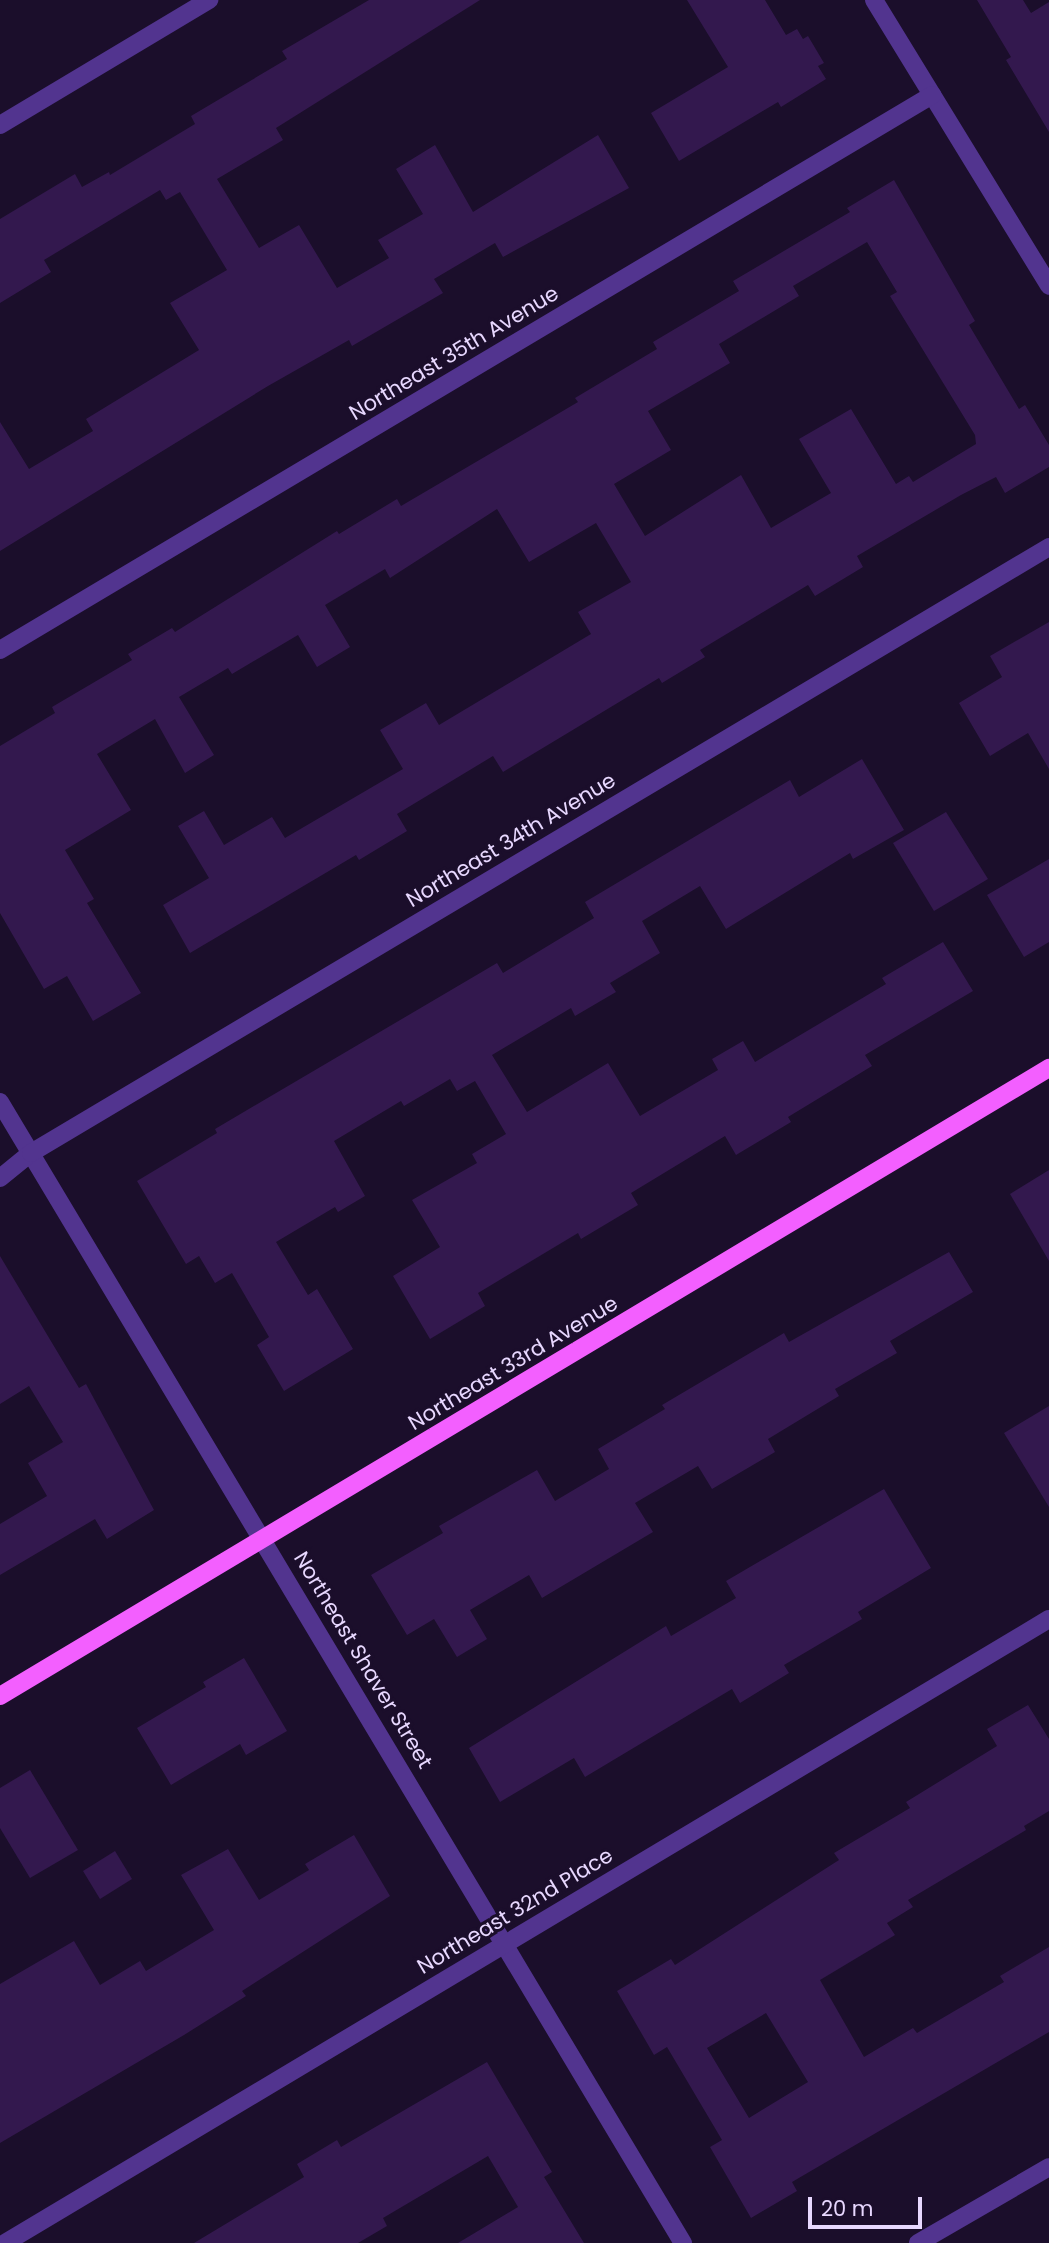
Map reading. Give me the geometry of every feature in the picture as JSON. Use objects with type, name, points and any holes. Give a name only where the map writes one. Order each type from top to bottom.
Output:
[{"type":"main road","name":"Northeast 33rd Avenue","points":[[0,1696],[1049,1068]]},
{"type":"street","points":[[0,125],[209,0]]},
{"type":"street","points":[[874,0],[1049,286]]},
{"type":"street","name":"Northeast 35th Avenue","points":[[0,650],[932,95]]},
{"type":"street","name":"Northeast 34th Avenue","points":[[0,1178],[31,1153],[1049,547]]},
{"type":"street","name":"Northeast Shaver Street","points":[[0,1102],[265,1538],[683,2243]]},
{"type":"street","name":"Northeast 32nd Place","points":[[5,2243],[1049,1619]]},
{"type":"street","points":[[918,2243],[1049,2167]]},
{"type":"building","points":[[369,0],[480,0],[276,128],[283,140],[217,179],[259,248],[299,225],[337,288],[389,258],[378,240],[423,214],[396,169],[435,145],[473,212],[598,135],[629,188],[503,257],[495,243],[434,279],[443,293],[352,346],[349,340],[268,386],[0,551],[0,422],[29,469],[93,431],[86,419],[199,350],[170,303],[227,270],[180,192],[166,200],[160,190],[44,260],[51,272],[0,303],[0,219],[75,174],[82,187],[109,172],[110,175],[195,124],[191,116],[287,59],[282,51]]},
{"type":"building","points":[[687,0],[765,0],[786,35],[797,29],[803,39],[808,36],[824,63],[818,66],[826,79],[781,107],[778,102],[679,161],[651,113],[728,67]]},
{"type":"building","points":[[977,0],[1023,0],[1031,13],[1049,2],[1049,132],[1006,60],[1011,57]]},
{"type":"building","points":[[894,180],[975,321],[969,325],[1019,409],[1025,405],[1049,445],[1049,467],[1005,493],[996,477],[961,495],[857,556],[863,567],[815,596],[808,585],[700,650],[705,657],[662,683],[659,678],[503,772],[493,756],[397,814],[407,831],[359,860],[356,855],[190,953],[163,905],[209,878],[178,826],[204,811],[224,845],[272,817],[285,838],[403,769],[380,730],[426,703],[439,725],[591,634],[578,612],[631,582],[596,523],[529,562],[497,509],[390,578],[385,569],[325,605],[350,647],[317,667],[298,635],[232,674],[228,668],[179,697],[214,755],[185,773],[155,719],[97,754],[131,810],[65,850],[94,899],[87,903],[141,993],[93,1021],[67,976],[44,989],[0,913],[0,746],[55,713],[52,707],[132,660],[128,654],[172,628],[175,632],[337,531],[339,534],[397,499],[401,506],[578,402],[575,398],[657,349],[653,342],[739,291],[733,281],[850,212],[847,208]],"holes":[[[867,242],[897,292],[890,296],[975,435],[976,444],[913,482],[909,476],[896,484],[851,409],[799,439],[831,493],[771,528],[741,475],[645,536],[614,484],[671,450],[648,411],[730,363],[719,344],[799,296],[793,286]]]},
{"type":"building","points":[[1049,622],[1049,769],[1028,733],[990,756],[959,703],[1002,677],[990,656]]},
{"type":"building","points":[[862,759],[904,830],[853,859],[850,853],[726,929],[700,886],[642,921],[660,953],[610,983],[616,992],[575,1016],[571,1008],[492,1055],[527,1112],[608,1063],[640,1116],[718,1070],[712,1059],[743,1041],[755,1062],[886,984],[882,978],[943,942],[973,991],[865,1055],[872,1066],[788,1117],[791,1122],[736,1155],[725,1136],[631,1193],[638,1205],[581,1239],[578,1233],[478,1293],[485,1306],[430,1339],[393,1276],[440,1247],[412,1200],[477,1163],[472,1154],[506,1134],[475,1081],[457,1091],[450,1079],[404,1106],[401,1101],[334,1141],[365,1196],[338,1212],[335,1207],[276,1242],[308,1295],[317,1289],[353,1349],[284,1391],[257,1345],[269,1337],[232,1273],[215,1283],[199,1256],[186,1264],[137,1181],[217,1133],[215,1129],[497,963],[503,973],[594,918],[585,902],[790,780],[799,797]]},
{"type":"building","points":[[946,812],[988,879],[934,911],[893,843]]},
{"type":"building","points":[[1049,859],[1049,942],[1024,957],[987,895]]},
{"type":"building","points":[[1049,1170],[1049,1261],[1010,1194]]},
{"type":"building","points":[[949,1252],[973,1292],[890,1341],[897,1353],[835,1389],[839,1396],[768,1439],[775,1452],[712,1489],[698,1466],[635,1503],[653,1532],[542,1598],[529,1575],[470,1610],[487,1639],[457,1657],[434,1619],[407,1635],[371,1575],[443,1533],[439,1526],[537,1470],[555,1501],[609,1469],[598,1449],[665,1409],[662,1405],[784,1333],[789,1342]]},
{"type":"building","points":[[0,1256],[79,1388],[86,1384],[154,1510],[107,1539],[95,1519],[0,1575],[0,1524],[47,1496],[28,1463],[63,1442],[29,1386],[0,1404]]},
{"type":"building","points":[[1049,1406],[1049,1507],[1004,1433]]},
{"type":"building","points":[[884,1489],[931,1568],[858,1612],[862,1619],[784,1665],[789,1673],[740,1703],[732,1689],[585,1777],[574,1758],[500,1802],[469,1748],[666,1626],[671,1636],[736,1598],[726,1581]]},
{"type":"building","points":[[244,1658],[287,1731],[246,1755],[240,1744],[171,1785],[137,1728],[206,1687],[203,1682]]},
{"type":"building","points":[[1028,1705],[1049,1739],[1049,1811],[1024,1826],[1026,1830],[908,1900],[913,1907],[887,1923],[895,1935],[820,1980],[864,2057],[913,2028],[917,2033],[1004,1982],[1000,1976],[1049,1947],[1049,2032],[792,2182],[797,2191],[751,2218],[710,2147],[722,2140],[667,2047],[654,2055],[617,1991],[671,1959],[675,1965],[839,1860],[834,1853],[910,1808],[906,1802],[997,1746],[987,1729]],"holes":[[[766,2013],[808,2082],[749,2118],[707,2048]]]},
{"type":"building","points":[[30,1770],[78,1850],[30,1878],[0,1828],[0,1788]]},
{"type":"building","points":[[354,1835],[390,1896],[242,1991],[246,1996],[0,2143],[0,1984],[74,1941],[100,1985],[140,1961],[146,1971],[214,1930],[181,1875],[228,1849],[259,1900],[309,1870],[305,1864]]},
{"type":"building","points":[[115,1851],[132,1879],[100,1899],[83,1871]]},
{"type":"building","points":[[487,2062],[552,2172],[544,2177],[584,2243],[458,2243],[518,2207],[488,2156],[383,2218],[387,2226],[358,2243],[194,2243],[304,2177],[297,2164],[337,2140],[341,2147]]}]
